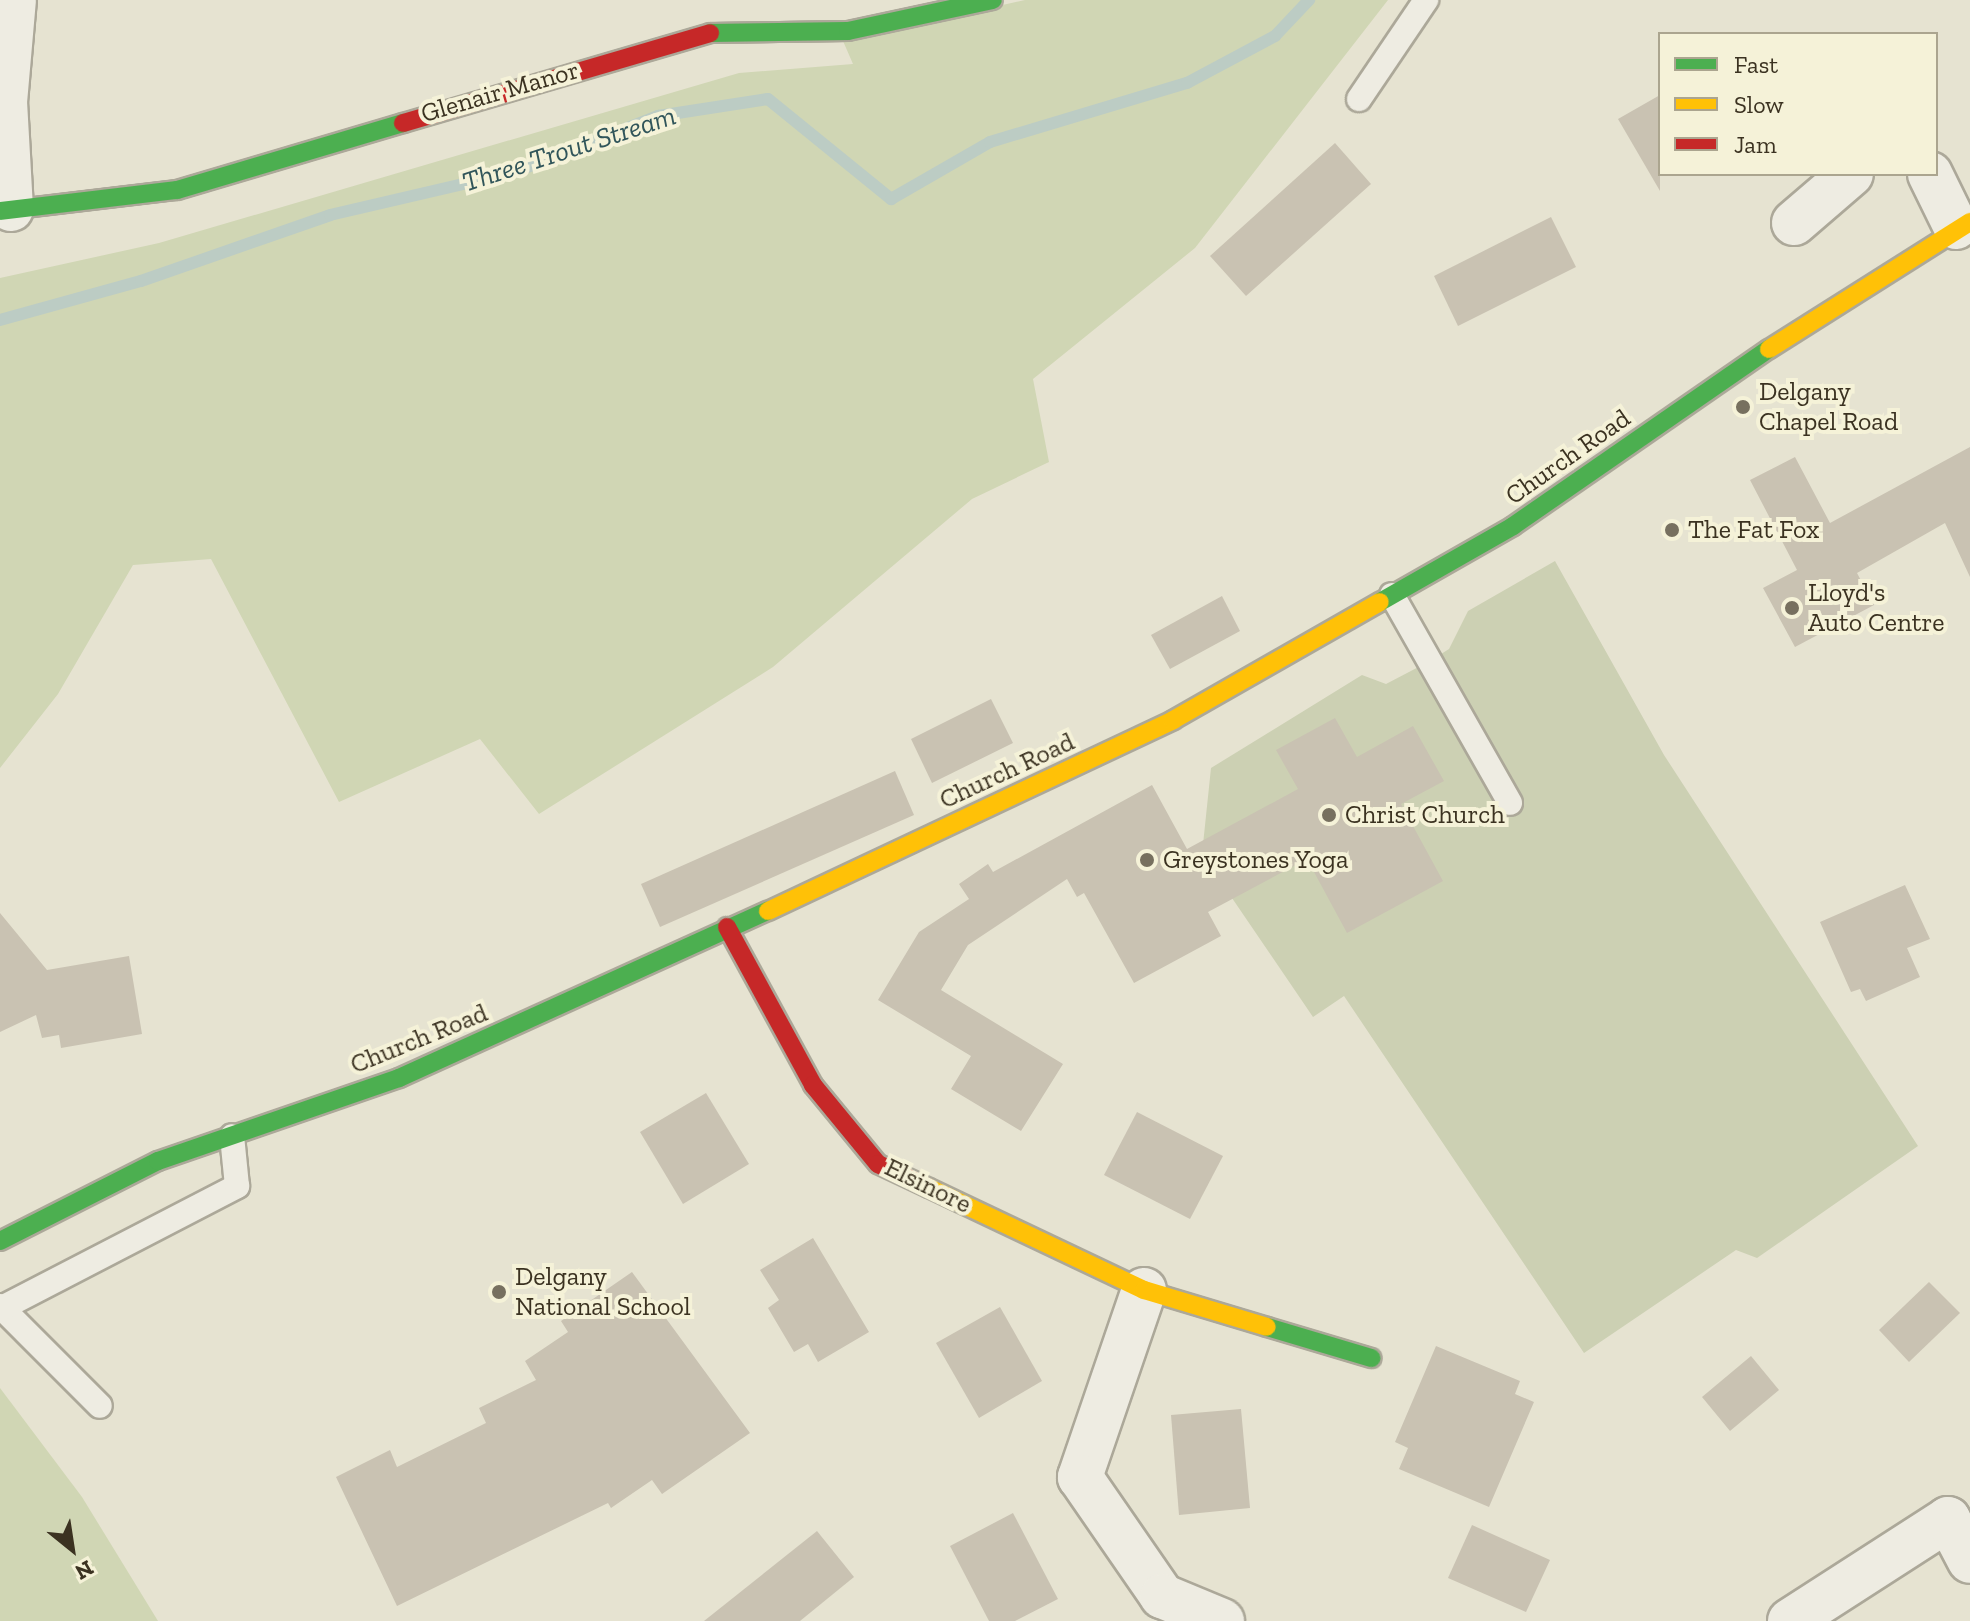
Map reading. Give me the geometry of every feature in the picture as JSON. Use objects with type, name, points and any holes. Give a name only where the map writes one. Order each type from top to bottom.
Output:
[{"type":"main road","name":"Glenair Manor","points":[[5,210],[177,190],[719,30],[848,31],[993,0]]},
{"type":"main road","name":"Church Road","points":[[0,1241],[158,1161],[399,1078],[1173,720],[1513,526],[1963,224]]},
{"type":"main road","name":"Elsinore","points":[[727,927],[813,1085],[878,1164],[1144,1290],[1371,1358]]},
{"type":"street","name":"Glenair Manor","points":[[5,210],[5,102],[14,0]]},
{"type":"street","points":[[1794,223],[1849,176]]},
{"type":"street","points":[[1931,176],[1963,224]]},
{"type":"street","points":[[1144,1290],[1080,1477],[1162,1596],[1222,1621]]},
{"type":"street","points":[[1790,1621],[1948,1519],[1970,1561]]},
{"type":"lane","points":[[1359,99],[1426,0]]},
{"type":"lane","points":[[1392,595],[1510,803]]},
{"type":"lane","points":[[100,1406],[1,1307],[237,1186],[232,1136]]},
{"type":"green space","points":[[1025,0],[1388,0],[1195,248],[1033,379],[1049,462],[972,499],[773,667],[539,814],[480,739],[339,802],[211,559],[133,565],[58,694],[0,768],[0,278],[159,243],[739,73],[853,64],[843,41]]},
{"type":"green space","points":[[1555,561],[1664,755],[1918,1146],[1757,1258],[1736,1250],[1584,1353],[1344,996],[1313,1017],[1202,854],[1211,768],[1362,675],[1386,684],[1430,661],[1449,649],[1468,611]]},
{"type":"green space","points":[[0,1388],[82,1497],[158,1621],[0,1621]]},
{"type":"building","points":[[1658,96],[1660,191],[1618,119]]},
{"type":"building","points":[[1335,143],[1371,184],[1246,296],[1210,256]]},
{"type":"building","points":[[1551,217],[1576,267],[1458,326],[1434,276]]},
{"type":"building","points":[[1970,447],[1970,577],[1945,523],[1857,573],[1874,605],[1795,647],[1763,588],[1797,570],[1750,480],[1795,457],[1830,523]]},
{"type":"building","points":[[1222,596],[1240,631],[1170,669],[1151,635]]},
{"type":"building","points":[[991,699],[1013,743],[932,783],[911,739]]},
{"type":"building","points":[[1335,718],[1357,757],[1413,726],[1444,781],[1401,804],[1443,881],[1347,933],[1307,859],[1208,912],[1221,936],[1134,983],[1084,893],[1077,897],[1067,879],[968,945],[941,990],[1063,1064],[1021,1131],[951,1089],[971,1056],[878,1000],[919,932],[969,899],[959,884],[988,864],[993,872],[1152,785],[1187,849],[1298,789],[1276,750]]},
{"type":"building","points":[[895,771],[914,815],[660,927],[641,884]]},
{"type":"building","points":[[1905,885],[1930,939],[1907,948],[1920,977],[1866,1001],[1860,989],[1851,992],[1820,922]]},
{"type":"building","points":[[0,913],[47,970],[129,956],[142,1034],[61,1048],[59,1035],[42,1038],[36,1015],[0,1032]]},
{"type":"building","points":[[706,1093],[749,1164],[683,1204],[640,1132]]},
{"type":"building","points":[[1137,1112],[1223,1156],[1190,1219],[1104,1175]]},
{"type":"building","points":[[813,1238],[869,1332],[818,1362],[808,1344],[794,1352],[768,1308],[779,1300],[760,1270]]},
{"type":"building","points":[[632,1272],[750,1433],[662,1494],[652,1480],[611,1508],[608,1503],[397,1606],[336,1477],[390,1450],[397,1467],[486,1423],[479,1408],[536,1380],[525,1361],[568,1332],[561,1321]]},
{"type":"building","points":[[1929,1282],[1960,1313],[1909,1362],[1879,1330]]},
{"type":"building","points":[[1000,1307],[1042,1381],[979,1418],[936,1343]]},
{"type":"building","points":[[1436,1346],[1520,1381],[1515,1394],[1534,1402],[1489,1507],[1399,1469],[1408,1448],[1395,1442]]},
{"type":"building","points":[[1751,1356],[1779,1390],[1730,1431],[1702,1397]]},
{"type":"building","points":[[1241,1409],[1250,1508],[1179,1515],[1171,1415]]},
{"type":"building","points":[[1013,1513],[1058,1599],[1015,1621],[989,1621],[950,1546]]},
{"type":"building","points":[[1472,1525],[1550,1560],[1526,1612],[1448,1578]]},
{"type":"building","points":[[817,1531],[854,1577],[800,1621],[704,1621]]},
{"type":"waterway","name":"Three Trout Stream","points":[[0,320],[141,281],[330,215],[515,172],[658,116],[768,99],[891,199],[990,142],[1187,83],[1275,36],[1309,0]]},
{"type":"traffic: fast","points":[[710,33],[848,31],[993,0]]},
{"type":"traffic: fast","points":[[0,211],[177,190],[403,123]]},
{"type":"traffic: fast","points":[[1380,602],[1513,526],[1769,349]]},
{"type":"traffic: fast","points":[[0,1241],[158,1161],[399,1078],[768,911]]},
{"type":"traffic: fast","points":[[1267,1327],[1371,1358]]},
{"type":"traffic: slow","points":[[1769,349],[1970,222]]},
{"type":"traffic: slow","points":[[768,911],[1173,720],[1380,602]]},
{"type":"traffic: slow","points":[[929,1188],[1144,1290],[1267,1327]]},
{"type":"traffic: jam","points":[[403,123],[710,33]]},
{"type":"traffic: jam","points":[[727,927],[813,1085],[878,1164],[929,1188]]},
{"type":"place","name":"Delgany Chapel Road","points":[[1743,407]]},
{"type":"place","name":"The Fat Fox","points":[[1672,530]]},
{"type":"place","name":"Lloyd's Auto Centre","points":[[1792,608]]},
{"type":"place","name":"Christ Church","points":[[1329,815]]},
{"type":"place","name":"Greystones Yoga","points":[[1147,860]]},
{"type":"place","name":"Delgany National School","points":[[499,1292]]}]
